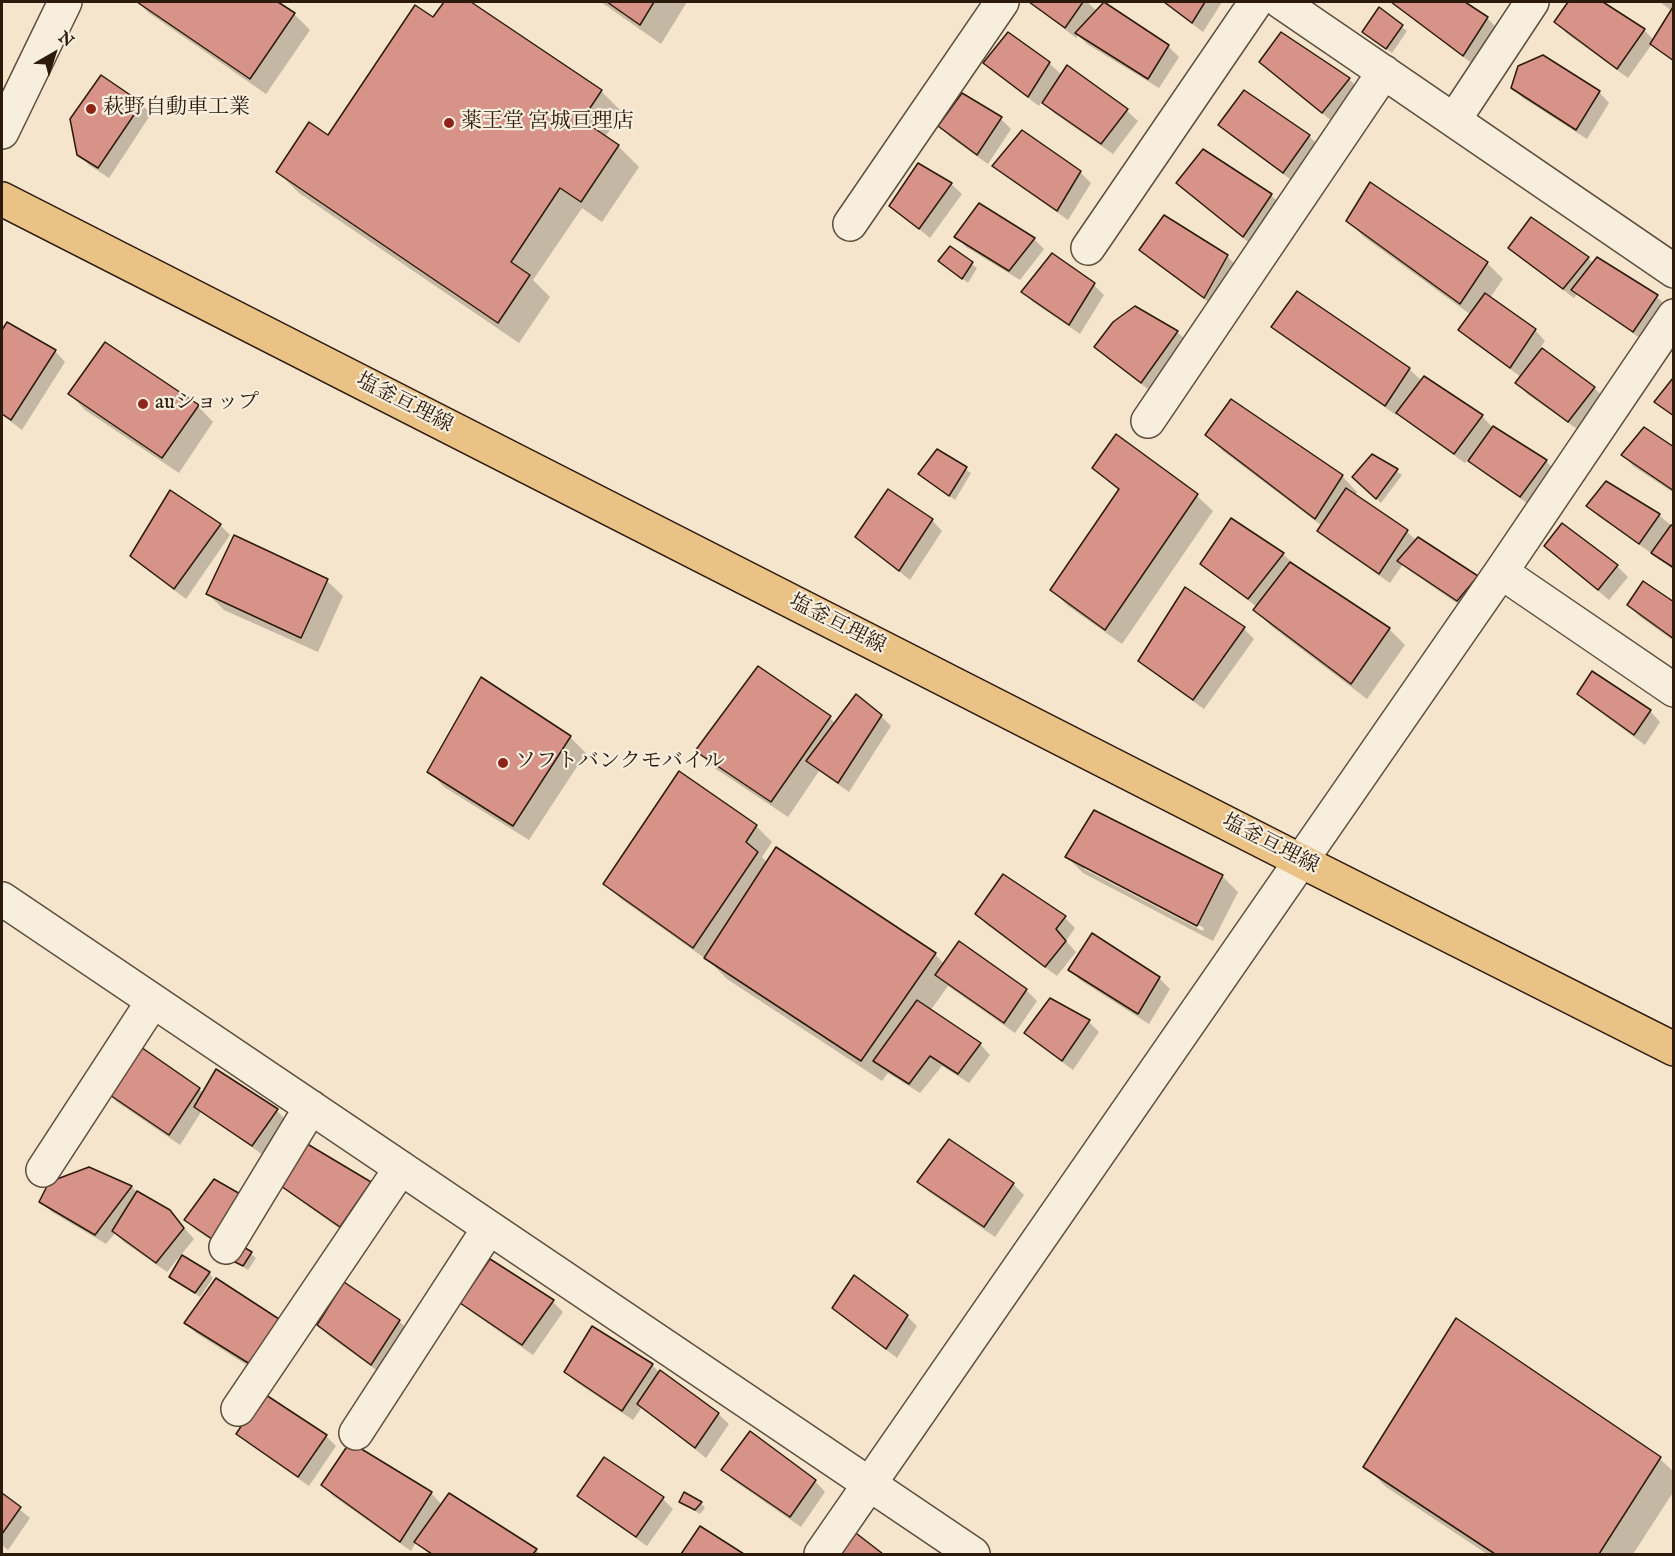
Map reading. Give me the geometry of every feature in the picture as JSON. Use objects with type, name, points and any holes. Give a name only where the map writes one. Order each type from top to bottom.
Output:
[{"type":"main road","name":"塩釜亘理線","points":[[2,199],[1674,1049]]},
{"type":"street","points":[[2,132],[65,2]]},
{"type":"street","points":[[850,224],[1002,2]]},
{"type":"street","points":[[1089,248],[1256,2]]},
{"type":"street","points":[[1281,2],[1674,271]]},
{"type":"street","points":[[1454,120],[1532,2]]},
{"type":"street","points":[[1148,422],[1384,72]]},
{"type":"street","points":[[821,1554],[1501,572],[1674,316]]},
{"type":"street","points":[[1501,572],[1674,690]]},
{"type":"street","points":[[2,899],[973,1554]]},
{"type":"street","points":[[43,1170],[153,1001]]},
{"type":"street","points":[[226,1247],[311,1107]]},
{"type":"street","points":[[238,1408],[401,1168]]},
{"type":"street","points":[[356,1433],[489,1228]]},
{"type":"building","points":[[137,2],[278,2],[295,13],[250,79]]},
{"type":"building","points":[[444,2],[471,2],[602,90],[582,120],[619,145],[581,202],[560,188],[511,262],[530,275],[498,323],[276,172],[309,122],[328,135],[415,5],[433,17]]},
{"type":"building","points":[[607,2],[654,2],[640,25]]},
{"type":"building","points":[[1029,2],[1083,2],[1065,28]]},
{"type":"building","points":[[1104,2],[1169,45],[1148,79],[1075,33]]},
{"type":"building","points":[[1164,2],[1205,2],[1192,23]]},
{"type":"building","points":[[1391,2],[1465,2],[1488,17],[1463,56]]},
{"type":"building","points":[[1568,2],[1603,2],[1645,29],[1617,69],[1554,22]]},
{"type":"building","points":[[1379,7],[1403,25],[1386,49],[1362,32]]},
{"type":"building","points":[[1674,7],[1674,61],[1650,44]]},
{"type":"building","points":[[1008,32],[1050,62],[1028,97],[983,63]]},
{"type":"building","points":[[1281,32],[1350,78],[1322,113],[1259,62]]},
{"type":"building","points":[[1543,55],[1600,91],[1576,130],[1511,88],[1518,66]]},
{"type":"building","points":[[1067,65],[1128,109],[1101,144],[1042,103]]},
{"type":"building","points":[[101,75],[142,103],[98,168],[77,155],[70,119]]},
{"type":"building","points":[[1244,90],[1310,135],[1283,173],[1218,125]]},
{"type":"building","points":[[962,93],[1002,117],[977,155],[938,126]]},
{"type":"building","points":[[1022,130],[1081,171],[1057,211],[992,166]]},
{"type":"building","points":[[1203,149],[1272,194],[1243,237],[1176,183]]},
{"type":"building","points":[[918,163],[952,183],[919,229],[889,206]]},
{"type":"building","points":[[1370,182],[1488,262],[1460,304],[1346,221]]},
{"type":"building","points":[[979,203],[1035,238],[1009,271],[954,237]]},
{"type":"building","points":[[1164,215],[1228,255],[1204,298],[1139,250]]},
{"type":"building","points":[[1531,217],[1589,257],[1563,289],[1508,248]]},
{"type":"building","points":[[950,246],[973,262],[962,279],[938,261]]},
{"type":"building","points":[[1052,253],[1095,283],[1069,325],[1021,292]]},
{"type":"building","points":[[1597,257],[1658,295],[1633,332],[1571,290]]},
{"type":"building","points":[[1297,291],[1410,368],[1385,406],[1271,327]]},
{"type":"building","points":[[1485,293],[1536,329],[1510,368],[1458,330]]},
{"type":"building","points":[[1135,306],[1178,331],[1141,383],[1094,347],[1113,322]]},
{"type":"building","points":[[7,322],[56,350],[11,420],[2,414],[2,330]]},
{"type":"building","points":[[105,342],[199,405],[162,458],[68,394]]},
{"type":"building","points":[[1542,348],[1595,387],[1568,422],[1515,383]]},
{"type":"building","points":[[1424,376],[1483,415],[1454,454],[1396,413]]},
{"type":"building","points":[[1674,379],[1674,416],[1654,402]]},
{"type":"building","points":[[1231,399],[1343,475],[1315,519],[1205,435]]},
{"type":"building","points":[[1493,426],[1547,460],[1520,497],[1468,461]]},
{"type":"building","points":[[1644,427],[1674,447],[1674,491],[1621,455]]},
{"type":"building","points":[[1116,434],[1198,494],[1105,630],[1050,590],[1119,489],[1092,468]]},
{"type":"building","points":[[937,449],[967,467],[949,496],[918,474]]},
{"type":"building","points":[[1372,454],[1398,469],[1376,499],[1352,477]]},
{"type":"building","points":[[1606,481],[1660,514],[1639,544],[1586,506]]},
{"type":"building","points":[[1346,488],[1408,530],[1379,574],[1317,531]]},
{"type":"building","points":[[888,489],[933,519],[899,571],[855,537]]},
{"type":"building","points":[[170,490],[221,524],[174,589],[130,556]]},
{"type":"building","points":[[1231,518],[1284,553],[1248,599],[1200,564]]},
{"type":"building","points":[[1562,523],[1618,565],[1598,590],[1544,546]]},
{"type":"building","points":[[1671,525],[1674,526],[1674,568],[1651,553]]},
{"type":"building","points":[[234,535],[328,579],[301,638],[206,594]]},
{"type":"building","points":[[1418,537],[1478,576],[1457,601],[1397,561]]},
{"type":"building","points":[[1290,562],[1390,628],[1351,684],[1253,610]]},
{"type":"building","points":[[1643,581],[1674,602],[1674,639],[1627,605]]},
{"type":"building","points":[[1185,587],[1245,627],[1193,700],[1138,661]]},
{"type":"building","points":[[758,666],[831,716],[771,802],[695,751]]},
{"type":"building","points":[[1592,671],[1651,710],[1634,735],[1577,694]]},
{"type":"building","points":[[481,677],[571,736],[513,826],[427,772]]},
{"type":"building","points":[[856,694],[882,715],[838,783],[806,761]]},
{"type":"building","points":[[679,771],[757,825],[746,842],[758,852],[693,948],[603,884]]},
{"type":"building","points":[[1094,810],[1223,875],[1197,926],[1065,857]]},
{"type":"building","points":[[776,847],[936,953],[861,1061],[704,958]]},
{"type":"building","points":[[1003,874],[1066,916],[1056,929],[1066,941],[1045,967],[975,914]]},
{"type":"building","points":[[1092,933],[1160,977],[1138,1014],[1068,970]]},
{"type":"building","points":[[959,941],[1027,989],[1004,1023],[935,975]]},
{"type":"building","points":[[1050,998],[1090,1020],[1062,1061],[1024,1033]]},
{"type":"building","points":[[917,1000],[981,1043],[958,1074],[930,1056],[909,1084],[873,1061]]},
{"type":"building","points":[[138,1045],[200,1088],[169,1135],[104,1091]]},
{"type":"building","points":[[216,1069],[278,1109],[252,1146],[194,1107]]},
{"type":"building","points":[[949,1139],[1014,1183],[984,1227],[917,1182]]},
{"type":"building","points":[[304,1142],[371,1182],[340,1227],[278,1184]]},
{"type":"building","points":[[89,1167],[132,1186],[95,1235],[39,1202],[49,1182]]},
{"type":"building","points":[[214,1179],[242,1195],[212,1239],[184,1220]]},
{"type":"building","points":[[137,1191],[170,1210],[184,1228],[156,1263],[112,1231]]},
{"type":"building","points":[[240,1245],[252,1252],[243,1266],[231,1260]]},
{"type":"building","points":[[182,1255],[210,1272],[195,1293],[169,1277]]},
{"type":"building","points":[[490,1259],[554,1300],[522,1345],[460,1303]]},
{"type":"building","points":[[854,1275],[908,1315],[886,1349],[832,1308]]},
{"type":"building","points":[[216,1278],[282,1321],[253,1366],[184,1323]]},
{"type":"building","points":[[344,1282],[400,1320],[371,1365],[317,1325]]},
{"type":"building","points":[[1456,1318],[1661,1457],[1599,1554],[1495,1554],[1363,1467]]},
{"type":"building","points":[[592,1326],[653,1364],[622,1411],[564,1372]]},
{"type":"building","points":[[660,1370],[719,1413],[695,1448],[637,1404]]},
{"type":"building","points":[[263,1393],[327,1435],[298,1477],[236,1434]]},
{"type":"building","points":[[750,1431],[816,1480],[790,1517],[721,1470]]},
{"type":"building","points":[[350,1442],[432,1492],[400,1542],[321,1485]]},
{"type":"building","points":[[604,1457],[664,1497],[636,1537],[577,1496]]},
{"type":"building","points":[[684,1492],[702,1502],[695,1510],[679,1502]]},
{"type":"building","points":[[2,1493],[21,1507],[2,1534]]},
{"type":"building","points":[[449,1493],[537,1549],[533,1554],[432,1554],[414,1542]]},
{"type":"building","points":[[700,1526],[744,1554],[681,1554]]},
{"type":"building","points":[[852,1530],[883,1554],[834,1554]]},
{"type":"place","name":"萩野自動車工業","points":[[91,109]]},
{"type":"place","name":"薬王堂 宮城亘理店","points":[[449,123]]},
{"type":"place","name":"auショップ","points":[[143,404]]},
{"type":"place","name":"ソフトバンクモバイル","points":[[503,763]]}]
